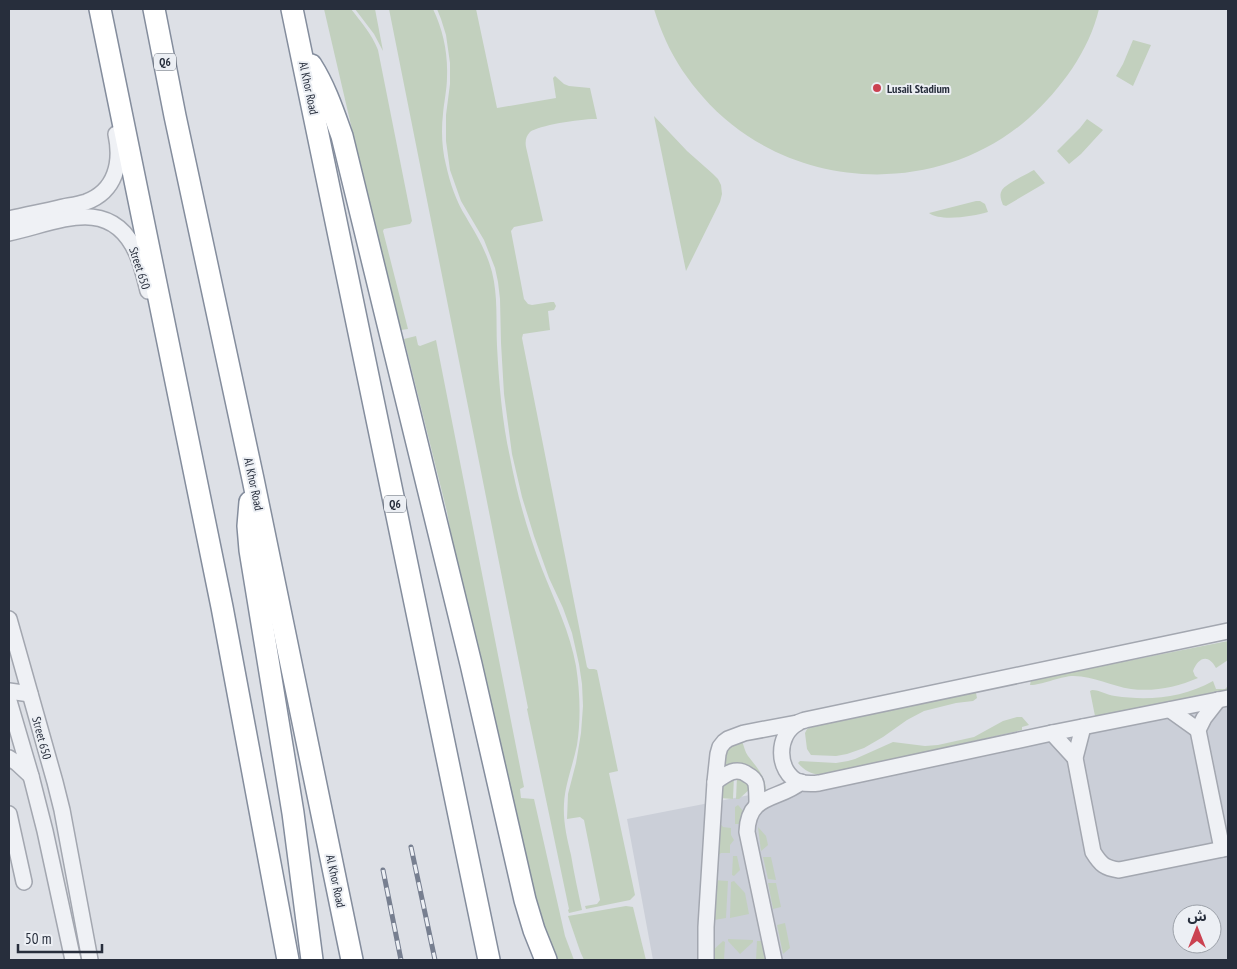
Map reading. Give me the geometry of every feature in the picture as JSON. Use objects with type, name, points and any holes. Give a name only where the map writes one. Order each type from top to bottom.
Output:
[{"type":"highway","points":[[100,9],[222,607],[288,960]]},
{"type":"highway","name":"Al Khor Road","points":[[154,9],[352,960]]},
{"type":"highway","name":"Al Khor Road","points":[[292,9],[489,960]]},
{"type":"highway","points":[[300,47],[328,97],[342,136],[471,664],[525,900],[546,960]]},
{"type":"highway","points":[[253,480],[248,526],[250,550],[293,813],[312,960]]},
{"type":"street","name":"Street 650","points":[[10,226],[85,202],[102,192],[112,180],[118,163],[119,146],[107,86],[105,56],[107,44]]},
{"type":"street","name":"Street 650","points":[[10,226],[87,216],[106,220],[123,231],[138,256],[152,307],[164,366],[178,391]]},
{"type":"street","name":"Street 650","points":[[9,618],[62,810],[90,960]]},
{"type":"street","points":[[706,960],[706,927],[715,782],[718,754],[724,742],[744,733],[1228,631]]},
{"type":"street","points":[[9,691],[30,694]]},
{"type":"street","points":[[797,723],[788,731],[784,738],[782,760],[788,773],[793,778],[809,784],[1223,699]]},
{"type":"street","points":[[1083,727],[1075,758],[1093,852],[1099,862],[1108,868],[1130,869],[1225,849],[1198,730],[1204,718],[1223,699]]},
{"type":"street","points":[[9,701],[45,831],[73,960]]},
{"type":"street","points":[[1170,710],[1198,730]]},
{"type":"street","points":[[1052,733],[1075,758]]},
{"type":"street","name":"Street 650","points":[[9,758],[31,776]]},
{"type":"street","points":[[715,782],[736,770],[746,773],[751,776],[756,786],[757,805]]},
{"type":"street","points":[[774,960],[747,832],[747,824],[750,815],[757,805],[772,796],[793,789],[801,782]]},
{"type":"street","points":[[9,814],[24,882]]},
{"type":"shaded area","points":[[1228,697],[1228,960],[653,960],[627,819],[898,766]]},
{"type":"green space","points":[[324,9],[351,9],[369,33],[378,50],[412,221],[410,224],[384,229],[383,231],[408,329],[401,330],[377,237]]},
{"type":"green space","points":[[355,9],[375,9],[383,51],[374,34]]},
{"type":"green space","points":[[389,9],[433,9],[440,25],[446,50],[447,86],[442,127],[443,146],[449,178],[462,211],[481,243],[492,272],[496,299],[501,402],[513,471],[528,528],[566,629],[576,666],[580,706],[579,725],[577,745],[566,789],[564,811],[567,836],[582,910],[569,913],[527,709]]},
{"type":"green space","points":[[437,9],[476,9],[497,108],[556,98],[553,78],[555,76],[569,86],[590,88],[597,119],[552,125],[530,132],[526,139],[526,147],[543,221],[514,227],[511,231],[524,299],[528,304],[532,305],[554,302],[556,306],[554,310],[548,311],[550,330],[523,334],[522,338],[587,667],[597,670],[618,771],[609,773],[635,895],[630,900],[586,909],[585,906],[597,904],[600,900],[584,820],[580,817],[567,819],[568,794],[581,733],[583,706],[579,664],[572,633],[534,536],[512,454],[504,394],[500,299],[495,268],[484,240],[461,201],[450,170],[446,141],[446,115],[450,84],[450,63],[446,35]]},
{"type":"green space","name":"Lusail Stadium","points":[[654,9],[1099,9],[1088,40],[1063,82],[1029,118],[991,145],[950,163],[906,173],[861,174],[817,167],[775,152],[737,128],[703,97],[682,70],[666,41]]},
{"type":"green space","points":[[1133,40],[1151,45],[1133,86],[1116,76]]},
{"type":"green space","points":[[654,116],[687,151],[718,179],[721,185],[722,194],[720,202],[686,271]]},
{"type":"green space","points":[[1087,119],[1103,130],[1069,164],[1057,151]]},
{"type":"green space","points":[[1034,170],[1045,183],[1006,206],[1003,205],[1000,196],[1002,190]]},
{"type":"green space","points":[[976,201],[985,204],[988,212],[949,218],[934,216],[929,213]]},
{"type":"green space","points":[[416,336],[420,346],[436,340],[524,787],[520,789],[521,798],[534,799],[565,936],[574,960],[558,960],[544,930],[538,909],[501,745],[457,567],[447,512],[404,339]]},
{"type":"green space","points":[[1228,641],[1228,660],[1216,668],[1210,660],[1200,660],[1193,671],[1198,678],[1174,686],[1148,690],[1131,689],[1079,676],[1030,685],[1031,680]]},
{"type":"green space","points":[[1213,681],[1216,689],[1225,689],[1228,686],[1228,690],[1095,716],[1090,691],[1095,690],[1127,697],[1153,698],[1178,695]]},
{"type":"green space","points":[[974,692],[977,698],[973,701],[924,711],[864,748],[847,754],[836,756],[811,755],[807,749],[805,733],[811,727]]},
{"type":"green space","points":[[1022,717],[1029,725],[1022,727],[1022,730],[826,774],[810,773],[798,763],[800,761],[836,763],[848,761],[893,742],[925,746],[938,745],[974,737],[1003,721]]},
{"type":"green space","points":[[742,741],[747,754],[763,777],[766,786],[766,792],[764,793],[761,783],[723,770],[723,759],[726,751]]},
{"type":"green space","points":[[734,776],[733,799],[720,798],[721,786]]},
{"type":"green space","points":[[737,776],[752,787],[739,799],[736,799]]},
{"type":"green space","points":[[738,805],[745,813],[740,824],[735,824],[735,807]]},
{"type":"green space","points":[[718,821],[723,827],[731,828],[731,835],[734,840],[730,845],[730,853],[721,853],[716,857]]},
{"type":"green space","points":[[758,827],[766,836],[768,845],[761,851]]},
{"type":"green space","points":[[733,856],[737,856],[740,870],[734,876],[732,875]]},
{"type":"green space","points":[[763,857],[771,857],[776,880],[768,879]]},
{"type":"green space","points":[[713,880],[728,881],[726,918],[714,920]]},
{"type":"green space","points":[[734,881],[745,893],[749,914],[730,918],[731,882]]},
{"type":"green space","points":[[768,883],[776,883],[781,907],[773,909]]},
{"type":"green space","points":[[626,906],[633,907],[646,960],[584,960],[568,916]]},
{"type":"green space","points":[[785,923],[790,948],[783,954],[777,925]]},
{"type":"green space","points":[[728,939],[753,940],[753,942],[740,954]]},
{"type":"green space","points":[[723,941],[725,942],[724,960],[711,960],[711,952]]},
{"type":"green space","points":[[757,941],[765,941],[768,960],[756,960]]},
{"type":"railway","points":[[411,847],[435,960]]},
{"type":"railway","points":[[383,870],[401,960]]},
{"type":"place","name":"Lusail Stadium","points":[[877,88]]}]
